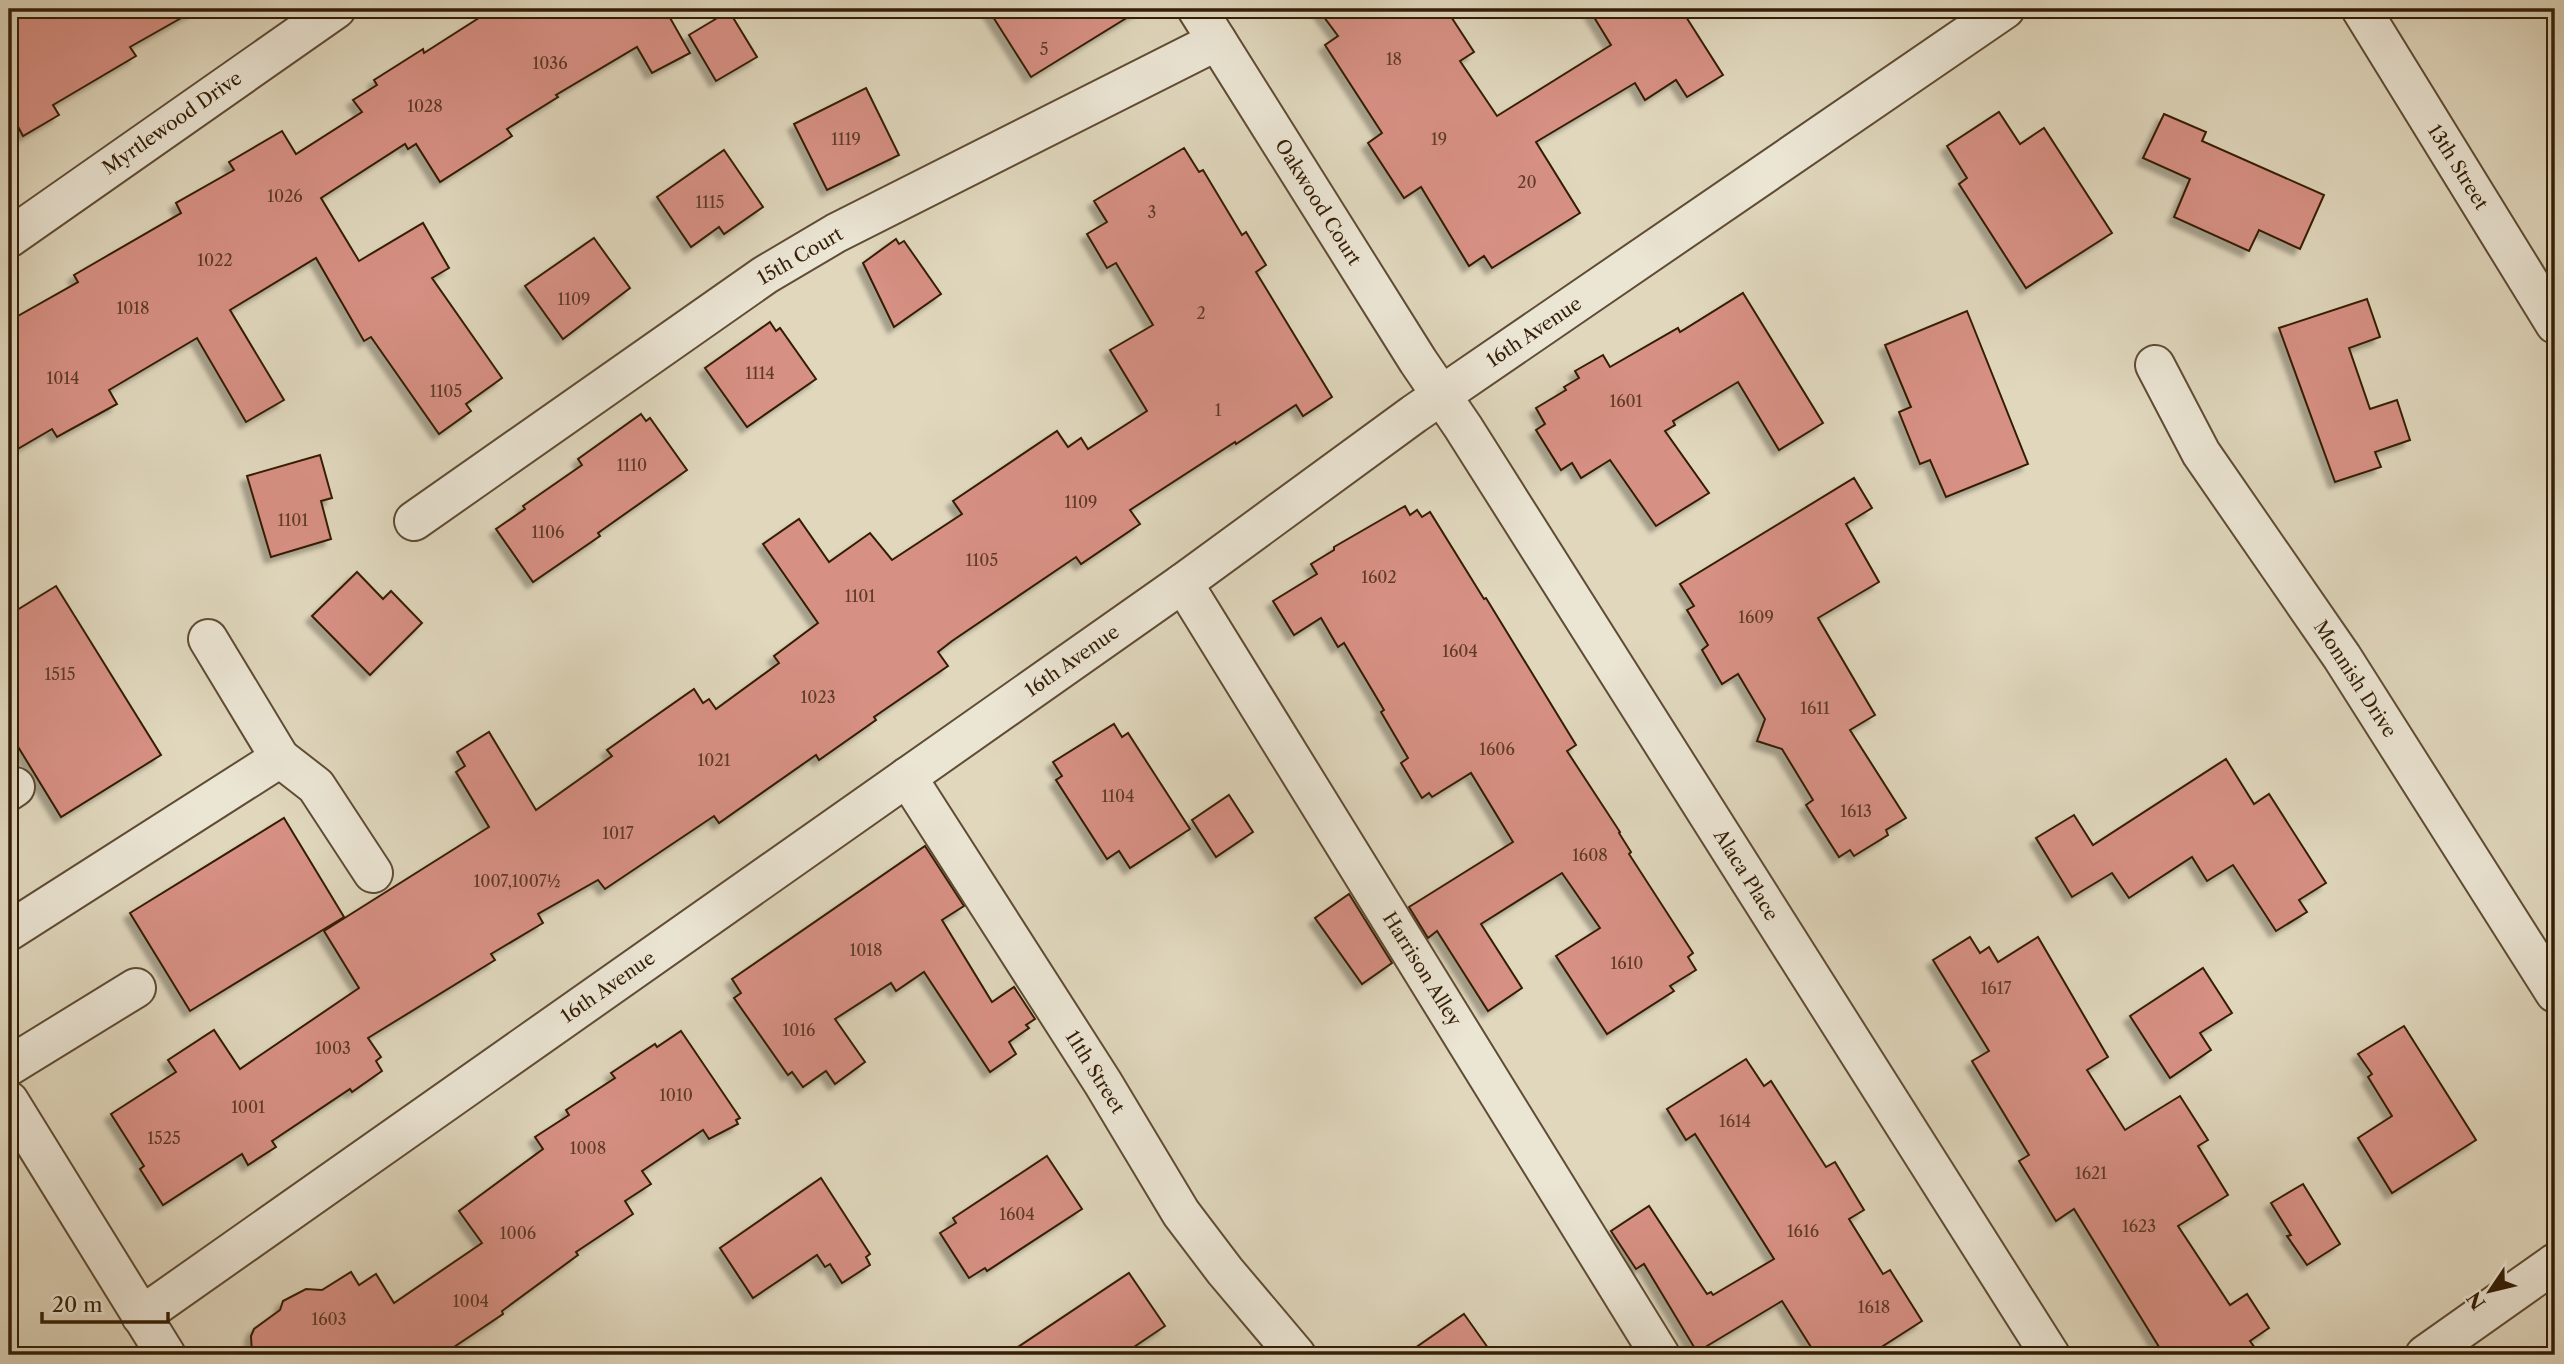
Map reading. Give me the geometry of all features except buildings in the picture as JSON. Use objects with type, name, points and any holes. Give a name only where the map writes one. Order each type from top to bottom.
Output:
[{"type":"street","name":"Myrtlewood Drive","points":[[9,238],[336,9]]},
{"type":"street","name":"Oakwood Court","points":[[1197,9],[1442,395]]},
{"type":"street","name":"16th Avenue","points":[[141,1316],[1183,583],[1442,395],[2005,9]]},
{"type":"street","name":"13th Street","points":[[2361,9],[2555,324]]},
{"type":"street","name":"15th Court","points":[[414,521],[765,275],[836,233],[1217,41]]},
{"type":"street","name":"Monnish Drive","points":[[2155,365],[2201,453],[2342,657],[2555,993]]},
{"type":"street","name":"Alaca Place","points":[[1442,395],[2050,1355]]},
{"type":"street","name":"Harrison Alley","points":[[1183,583],[1660,1355]]},
{"type":"street","points":[[208,639],[280,758],[316,786],[373,873]]},
{"type":"street","points":[[9,930],[280,758]]},
{"type":"street","name":"11th Street","points":[[907,777],[1103,1083],[1181,1213],[1225,1271],[1296,1355]]},
{"type":"street","points":[[9,1066],[136,988]]},
{"type":"street","points":[[9,1101],[164,1354]]},
{"type":"street","points":[[2424,1355],[2555,1263]]}]
